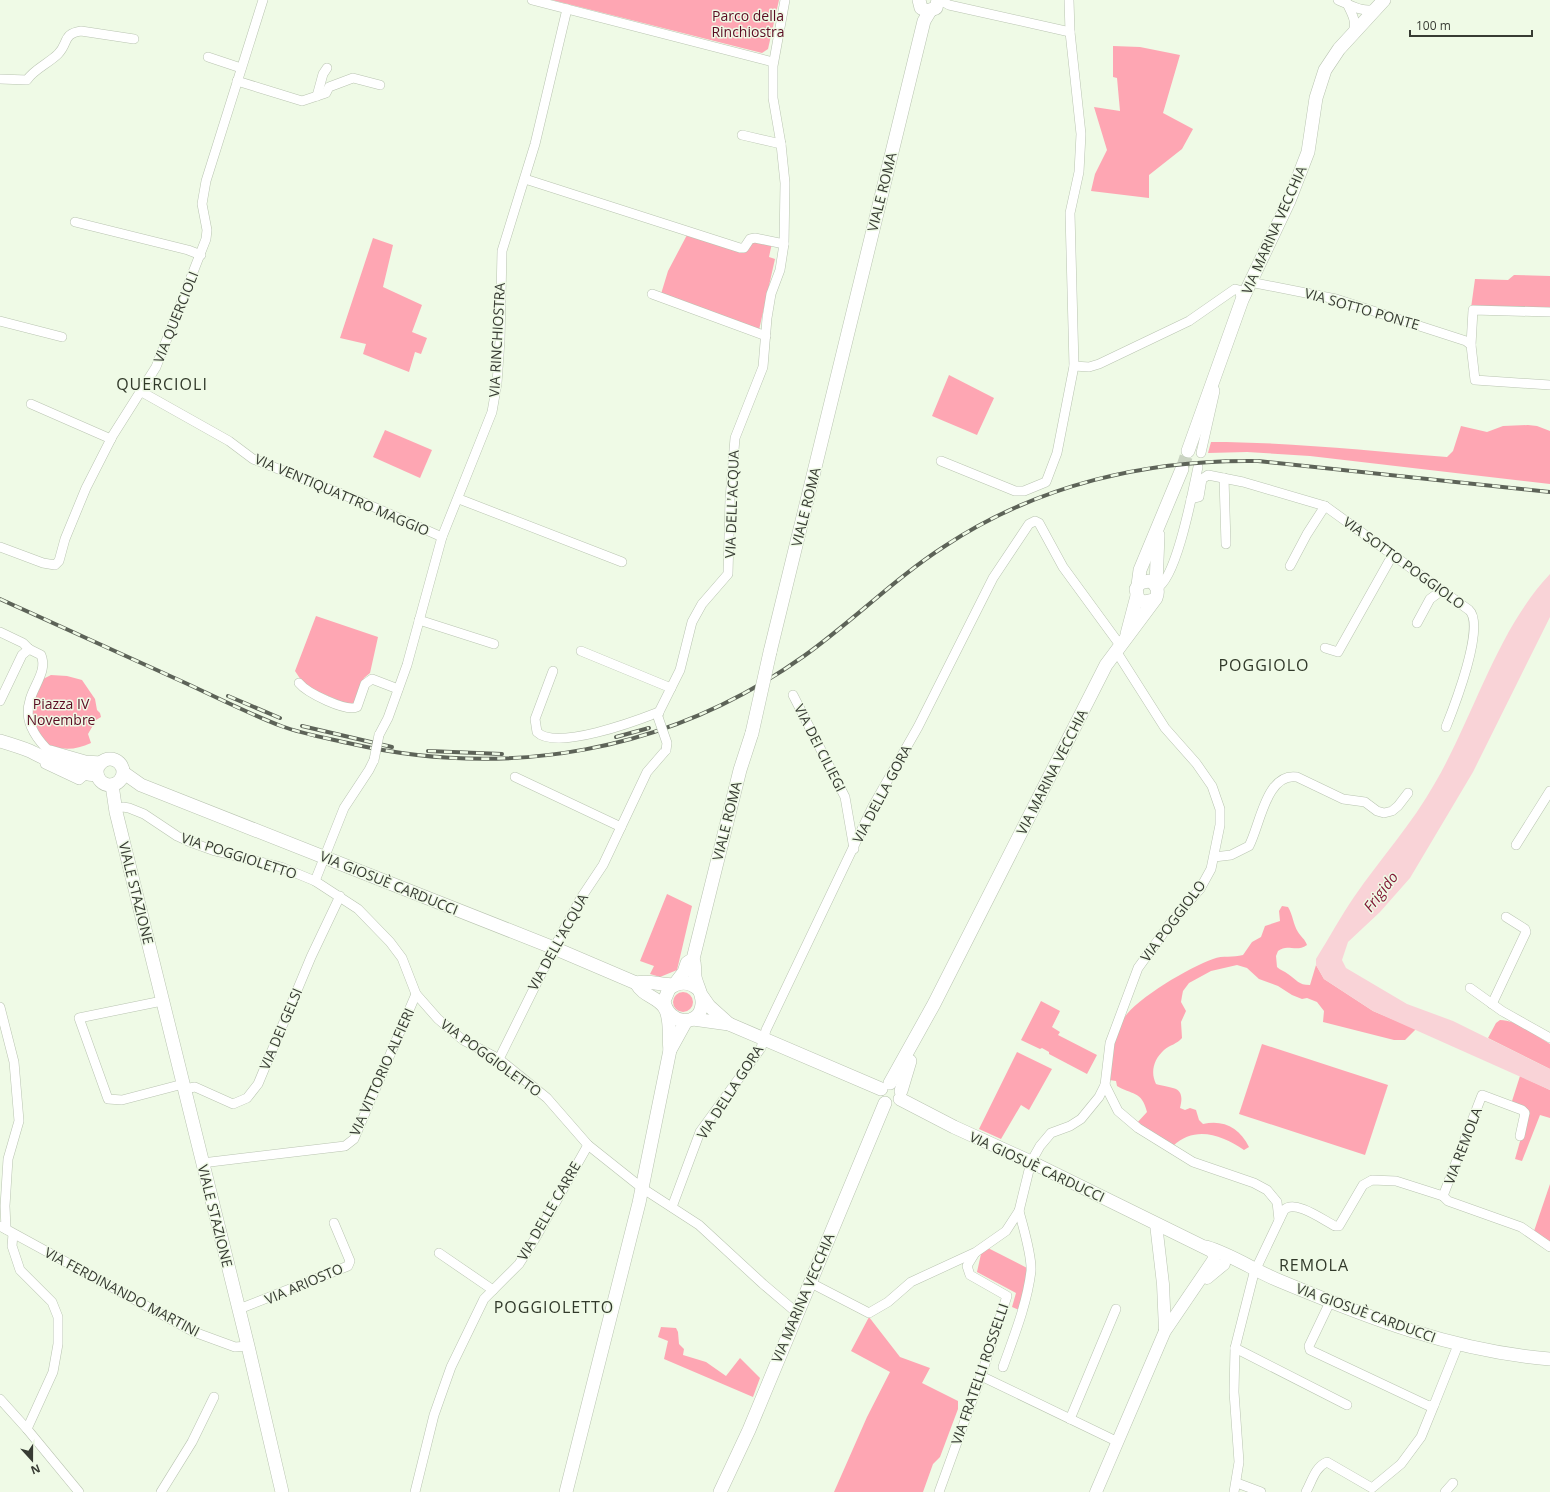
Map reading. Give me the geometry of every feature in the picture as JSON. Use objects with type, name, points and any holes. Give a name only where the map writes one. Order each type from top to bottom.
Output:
[{"type":"main road","name":"VIA MARINA VECCHIA","points":[[1194,452],[1211,384],[1242,300],[1289,201],[1308,152],[1316,98],[1325,70],[1339,49],[1380,4]]},
{"type":"main road","name":"VIALE ROMA","points":[[674,985],[684,972],[687,963],[693,959],[740,770],[752,733],[770,652],[929,6]]},
{"type":"main road","name":"VIA MARINA VECCHIA","points":[[1121,643],[1137,590],[1139,575],[1182,469]]},
{"type":"main road","name":"VIA MARINA VECCHIA","points":[[885,1086],[909,1051],[968,935],[981,913],[1106,665],[1121,643],[1141,619],[1155,591],[1158,531]]},
{"type":"main road","points":[[1146,581],[1155,591],[1144,602],[1137,590],[1146,581]]},
{"type":"main road","points":[[0,741],[40,754],[92,775],[103,783],[112,785],[120,781],[124,773],[121,764],[116,759],[109,758],[101,762],[85,762],[40,754]]},
{"type":"main road","points":[[92,775],[97,771],[101,762]]},
{"type":"main road","name":"VIA GIOSUÈ CARDUCCI","points":[[124,773],[141,785],[324,857],[373,878],[554,948],[636,983],[644,981],[660,985],[674,985]]},
{"type":"main road","name":"VIALE STAZIONE","points":[[112,785],[116,810],[248,1346],[282,1492]]},
{"type":"main road","name":"VIA MARINA VECCHIA","points":[[901,1095],[913,1053],[972,937],[981,913]]},
{"type":"main road","points":[[670,1050],[689,1020],[701,1009],[700,993],[695,976],[696,965],[693,959]]},
{"type":"main road","name":"VIA GIOSUÈ CARDUCCI","points":[[636,983],[640,991],[665,1008]]},
{"type":"main road","points":[[566,1492],[642,1188],[670,1050],[665,995],[674,985],[687,983],[700,993],[709,1006],[729,1024]]},
{"type":"main road","points":[[665,1008],[673,1018],[729,1024],[885,1086],[897,1085],[901,1095],[895,1104],[884,1103],[880,1098],[885,1086]]},
{"type":"main road","name":"VIA GIOSUÈ CARDUCCI","points":[[901,1095],[954,1127],[1030,1162],[1157,1230],[1175,1233],[1210,1250],[1220,1251],[1255,1271]]},
{"type":"main road","name":"VIA MARINA VECCHIA","points":[[720,1492],[749,1430],[796,1312],[884,1103]]},
{"type":"main road","name":"VIA GIOSUÈ CARDUCCI","points":[[1224,1264],[1232,1264],[1255,1271],[1390,1325],[1458,1345],[1515,1356],[1550,1359]]},
{"type":"street","name":"VIA QUERCIOLI","points":[[0,547],[43,563],[55,564],[59,560],[65,539],[86,488],[111,439],[156,367],[201,255],[206,238],[202,204],[206,181],[236,81],[263,0]]},
{"type":"street","points":[[532,0],[773,62]]},
{"type":"street","name":"VIA DELL'ACQUA","points":[[498,1059],[581,898],[603,865],[647,772],[666,750],[666,743],[659,714],[680,670],[692,622],[702,604],[728,574],[730,499],[735,438],[763,367],[771,294],[780,270],[784,244],[785,183],[781,144],[773,98],[773,62],[786,0]]},
{"type":"street","points":[[941,461],[1014,491],[1024,492],[1046,482],[1057,453],[1074,366],[1070,213],[1079,172],[1081,134],[1070,32],[1069,0]]},
{"type":"street","points":[[1343,2],[1362,11],[1368,11],[1380,4]]},
{"type":"street","points":[[1343,2],[1354,17],[1356,24],[1353,33]]},
{"type":"street","points":[[929,6],[1070,32]]},
{"type":"street","name":"VIA RINCHIOSTRA","points":[[315,881],[344,808],[374,760],[379,735],[388,718],[398,689],[442,537],[459,499],[492,412],[497,383],[500,340],[502,251],[525,178],[547,97],[567,9]]},
{"type":"street","points":[[0,79],[27,80],[30,76],[50,62],[62,50],[68,35],[72,32],[81,31],[134,39]]},
{"type":"street","points":[[208,57],[241,68]]},
{"type":"street","points":[[317,96],[323,74],[327,68]]},
{"type":"street","points":[[236,81],[302,101],[326,92],[329,87],[353,78],[380,85]]},
{"type":"street","points":[[742,136],[781,144]]},
{"type":"street","points":[[525,178],[740,248],[744,248],[750,239],[755,238],[784,244]]},
{"type":"street","name":"VIA QUERCIOLI","points":[[75,222],[188,250],[201,255]]},
{"type":"street","name":"VIA SOTTO PONTE","points":[[1250,282],[1300,291],[1358,306],[1466,341],[1471,345]]},
{"type":"street","points":[[1074,366],[1089,367],[1099,364],[1166,332],[1189,321],[1235,289],[1239,290],[1242,300]]},
{"type":"street","points":[[652,294],[766,336]]},
{"type":"street","points":[[1550,312],[1473,310],[1471,345],[1475,380],[1550,385]]},
{"type":"street","points":[[0,321],[62,337]]},
{"type":"street","name":"VIA VENTIQUATTRO MAGGIO","points":[[140,391],[229,441],[253,459],[367,504],[442,537]]},
{"type":"street","points":[[31,404],[45,408],[111,439]]},
{"type":"street","name":"VIA SOTTO POGGIOLO","points":[[1155,591],[1163,583],[1179,547],[1198,467]]},
{"type":"street","name":"VIA SOTTO POGGIOLO","points":[[1191,499],[1199,497],[1204,476],[1224,478],[1325,506],[1392,556],[1473,613],[1474,623],[1464,681],[1446,727]]},
{"type":"street","points":[[1224,478],[1226,544]]},
{"type":"street","points":[[459,499],[622,562]]},
{"type":"street","points":[[1290,566],[1307,534],[1325,506]]},
{"type":"street","name":"VIA DELLA GORA","points":[[672,1206],[700,1132],[761,1048],[766,1030],[854,849],[873,806],[918,727],[993,578],[1029,524],[1035,521],[1039,523],[1063,567],[1121,643]]},
{"type":"street","points":[[1144,561],[1157,560],[1169,556],[1179,547]]},
{"type":"street","points":[[1325,648],[1338,652],[1392,556]]},
{"type":"street","points":[[1417,623],[1430,599],[1441,591]]},
{"type":"street","points":[[419,620],[494,644]]},
{"type":"street","points":[[0,632],[23,643],[29,649],[41,655],[42,664],[21,706],[21,716],[40,754]]},
{"type":"street","name":"VIA POGGIOLO","points":[[1019,1211],[1030,1162],[1040,1146],[1052,1133],[1075,1123],[1090,1109],[1105,1085],[1110,1043],[1138,968],[1172,921],[1200,889],[1211,869],[1220,825],[1220,809],[1212,786],[1196,763],[1165,728],[1121,643]]},
{"type":"street","points":[[0,701],[22,655],[29,649]]},
{"type":"street","points":[[581,651],[671,688]]},
{"type":"street","points":[[553,671],[535,719],[537,732],[546,738],[562,738],[614,728],[659,714]]},
{"type":"street","points":[[299,683],[305,690],[349,709],[357,707],[365,684],[372,679],[398,689]]},
{"type":"street","name":"VIA DEI CILIEGI","points":[[793,695],[845,797],[854,849]]},
{"type":"street","points":[[1214,857],[1231,855],[1248,846],[1273,788],[1281,779],[1289,776],[1297,777],[1343,799],[1365,802],[1377,811],[1384,813],[1392,811],[1398,806],[1408,793]]},
{"type":"street","points":[[515,777],[621,827]]},
{"type":"street","points":[[1516,845],[1550,791]]},
{"type":"street","name":"VIA POGGIOLETTO","points":[[116,810],[123,807],[144,814],[177,836],[215,851],[281,867],[315,881],[358,909],[390,942],[402,958],[416,994],[438,1019],[463,1040],[498,1059],[547,1098],[588,1145],[642,1188],[672,1206],[699,1225],[796,1312]]},
{"type":"street","name":"VIA DEI GELSI","points":[[183,1087],[195,1087],[233,1104],[247,1098],[258,1084],[311,958],[340,896]]},
{"type":"street","points":[[1492,1004],[1526,932],[1525,929],[1506,917]]},
{"type":"street","points":[[1470,988],[1492,1004],[1550,1038]]},
{"type":"street","name":"VIA VITTORIO ALFIERI","points":[[202,1163],[345,1146],[354,1139],[416,994]]},
{"type":"street","points":[[162,1001],[79,1018],[108,1099],[122,1100],[183,1087]]},
{"type":"street","points":[[0,1007],[14,1062],[19,1121],[8,1159],[5,1206],[6,1229],[20,1270],[52,1302],[58,1317],[58,1344],[53,1372],[27,1429]]},
{"type":"street","points":[[1105,1085],[1118,1111],[1138,1128],[1193,1162],[1254,1183],[1267,1190],[1277,1202],[1279,1220]]},
{"type":"street","name":"VIA REMOLA","points":[[1235,1488],[1240,1462],[1234,1392],[1235,1348],[1255,1271],[1284,1210],[1288,1206],[1292,1206],[1309,1211],[1335,1226],[1339,1226],[1363,1185],[1372,1180],[1396,1181],[1443,1196],[1482,1095],[1522,1110],[1525,1113],[1525,1119],[1520,1136]]},
{"type":"street","name":"VIA DELLE CARRE","points":[[415,1492],[434,1415],[451,1367],[484,1299],[519,1264],[588,1145]]},
{"type":"street","points":[[1443,1196],[1448,1202],[1521,1227],[1550,1247]]},
{"type":"street","points":[[809,1282],[869,1313],[888,1302],[910,1282],[976,1252],[1006,1231],[1019,1211]]},
{"type":"street","points":[[1003,1367],[1021,1317],[1031,1270],[1026,1235],[1019,1211]]},
{"type":"street","name":"VIA ARIOSTO","points":[[239,1310],[348,1266],[350,1262],[334,1223]]},
{"type":"street","name":"VIA FERDINANDO MARTINI","points":[[6,1229],[194,1332],[235,1347],[248,1346]]},
{"type":"street","points":[[1157,1230],[1163,1284],[1165,1331]]},
{"type":"street","points":[[1096,1492],[1165,1331],[1214,1259],[1210,1250]]},
{"type":"street","points":[[970,1275],[967,1266],[976,1252]]},
{"type":"street","points":[[439,1253],[493,1290]]},
{"type":"street","name":"VIA FRATELLI ROSSELLI","points":[[939,1492],[981,1376],[1007,1296],[959,1267],[950,1264]]},
{"type":"street","points":[[1197,1286],[1224,1264]]},
{"type":"street","points":[[1163,1284],[1167,1291],[1174,1296],[1180,1298],[1188,1297]]},
{"type":"street","points":[[1330,1302],[1309,1346],[1310,1350],[1429,1406],[1434,1405]]},
{"type":"street","points":[[1070,1419],[1116,1309]]},
{"type":"street","points":[[1306,1492],[1317,1469],[1321,1464],[1327,1462],[1372,1488],[1401,1464],[1421,1437],[1458,1345]]},
{"type":"street","points":[[1235,1348],[1347,1405]]},
{"type":"street","points":[[981,1376],[1118,1442]]},
{"type":"street","points":[[161,1492],[192,1442],[214,1397]]},
{"type":"street","points":[[0,1399],[79,1492]]},
{"type":"street","points":[[1445,1492],[1453,1482]]},
{"type":"street","points":[[1235,1488],[1260,1492]]},
{"type":"green space","name":"Parco della Rinchiostra","points":[[552,0],[779,0],[768,49],[762,53]]},
{"type":"green space","points":[[1113,46],[1140,47],[1180,55],[1163,113],[1193,129],[1182,149],[1149,175],[1149,198],[1091,191],[1095,174],[1107,150],[1094,107],[1120,111],[1117,78],[1113,77]]},
{"type":"green space","points":[[688,233],[747,251],[752,240],[772,243],[769,257],[775,259],[759,330],[661,294],[668,271]]},
{"type":"green space","points":[[373,238],[393,245],[383,287],[422,305],[412,332],[427,338],[421,354],[415,352],[409,372],[363,354],[366,344],[340,338]]},
{"type":"green space","points":[[1514,275],[1550,276],[1550,311],[1471,308],[1475,279],[1508,280]]},
{"type":"green space","points":[[949,375],[994,398],[977,435],[932,416]]},
{"type":"green space","points":[[1461,426],[1487,432],[1503,426],[1537,426],[1550,431],[1550,484],[1310,456],[1247,452],[1208,453],[1211,442],[1241,442],[1300,445],[1447,457],[1453,451]]},
{"type":"green space","points":[[385,430],[432,450],[420,478],[373,457]]},
{"type":"green space","points":[[316,616],[378,637],[370,673],[364,678],[356,703],[349,705],[305,686],[295,671]]},
{"type":"green space","name":"Piazza IV Novembre","points":[[51,675],[67,676],[82,680],[95,699],[97,710],[101,717],[96,720],[88,734],[91,743],[77,748],[64,749],[52,746],[39,740],[26,700],[39,681]]},
{"type":"green space","points":[[667,894],[692,906],[677,970],[660,977],[650,974],[654,966],[640,961]]},
{"type":"green space","points":[[1282,906],[1288,907],[1296,929],[1307,945],[1299,948],[1285,948],[1278,951],[1276,956],[1277,967],[1279,969],[1300,983],[1310,985],[1316,965],[1324,979],[1373,1011],[1416,1029],[1405,1040],[1394,1040],[1323,1022],[1324,1011],[1317,1002],[1307,998],[1302,999],[1292,995],[1278,986],[1259,979],[1247,968],[1237,965],[1211,971],[1189,983],[1183,991],[1181,1002],[1186,1011],[1181,1022],[1182,1038],[1164,1050],[1158,1057],[1155,1062],[1153,1075],[1156,1084],[1176,1089],[1179,1092],[1181,1095],[1180,1108],[1185,1110],[1190,1108],[1196,1110],[1199,1120],[1203,1124],[1217,1123],[1230,1126],[1241,1135],[1249,1147],[1244,1150],[1227,1140],[1208,1134],[1190,1136],[1173,1146],[1136,1124],[1147,1112],[1142,1100],[1139,1096],[1117,1086],[1116,1081],[1109,1080],[1113,1048],[1120,1025],[1124,1018],[1140,1001],[1178,976],[1213,959],[1243,955],[1252,942],[1261,937],[1265,926],[1280,921],[1279,911]]},
{"type":"green space","points":[[683,992],[690,995],[693,1002],[690,1009],[683,1012],[676,1009],[673,1002],[676,995]]},
{"type":"green space","points":[[1041,1001],[1060,1011],[1052,1027],[1060,1032],[1058,1035],[1097,1055],[1087,1074],[1049,1054],[1049,1052],[1042,1048],[1040,1049],[1021,1040]]},
{"type":"green space","points":[[1500,1020],[1520,1025],[1550,1044],[1550,1069],[1488,1038],[1496,1023]]},
{"type":"green space","points":[[1262,1044],[1388,1085],[1365,1155],[1239,1114]]},
{"type":"green space","points":[[1017,1052],[1052,1069],[1029,1110],[1021,1105],[1001,1139],[979,1129]]},
{"type":"green space","points":[[1520,1076],[1550,1090],[1550,1118],[1540,1115],[1522,1161],[1515,1159],[1528,1113],[1512,1103]]},
{"type":"green space","points":[[1550,1184],[1550,1245],[1533,1234]]},
{"type":"green space","points":[[988,1248],[1031,1270],[1022,1311],[1012,1307],[1016,1293],[977,1272],[981,1254]]},
{"type":"green space","points":[[869,1317],[900,1357],[930,1368],[922,1383],[958,1401],[958,1409],[940,1457],[933,1464],[923,1492],[834,1492],[867,1417],[890,1372],[851,1351]]},
{"type":"green space","points":[[661,1327],[676,1328],[678,1332],[679,1344],[684,1349],[683,1355],[706,1362],[726,1376],[740,1358],[760,1378],[753,1397],[664,1359],[668,1341],[658,1337]]},
{"type":"water","name":"Frigido","points":[[1550,574],[1550,617],[1473,772],[1410,878],[1380,912],[1348,942],[1342,960],[1346,968],[1407,1004],[1453,1021],[1550,1069],[1550,1090],[1373,1011],[1324,979],[1316,965],[1316,959],[1354,897],[1426,798],[1449,757],[1487,674],[1515,621],[1531,596]]},
{"type":"tunnel","points":[[1182,469],[1188,451]]},
{"type":"railway","points":[[0,599],[243,710],[289,729],[314,736],[408,754],[468,759],[527,757],[585,749],[643,735],[698,715],[752,689],[822,643],[891,586],[945,546],[980,525],[1017,507],[1055,492],[1095,480],[1135,471],[1176,465],[1258,461],[1550,492]]},
{"type":"railway","points":[[228,696],[280,718]]},
{"type":"railway","points":[[302,726],[392,747]]},
{"type":"railway","points":[[616,737],[649,728]]},
{"type":"railway","points":[[428,751],[502,754]]},
{"type":"district","name":"QUERCIOLI","points":[[162,384]]},
{"type":"district","name":"POGGIOLO","points":[[1264,665]]},
{"type":"district","name":"REMOLA","points":[[1314,1265]]},
{"type":"district","name":"POGGIOLETTO","points":[[554,1307]]}]
